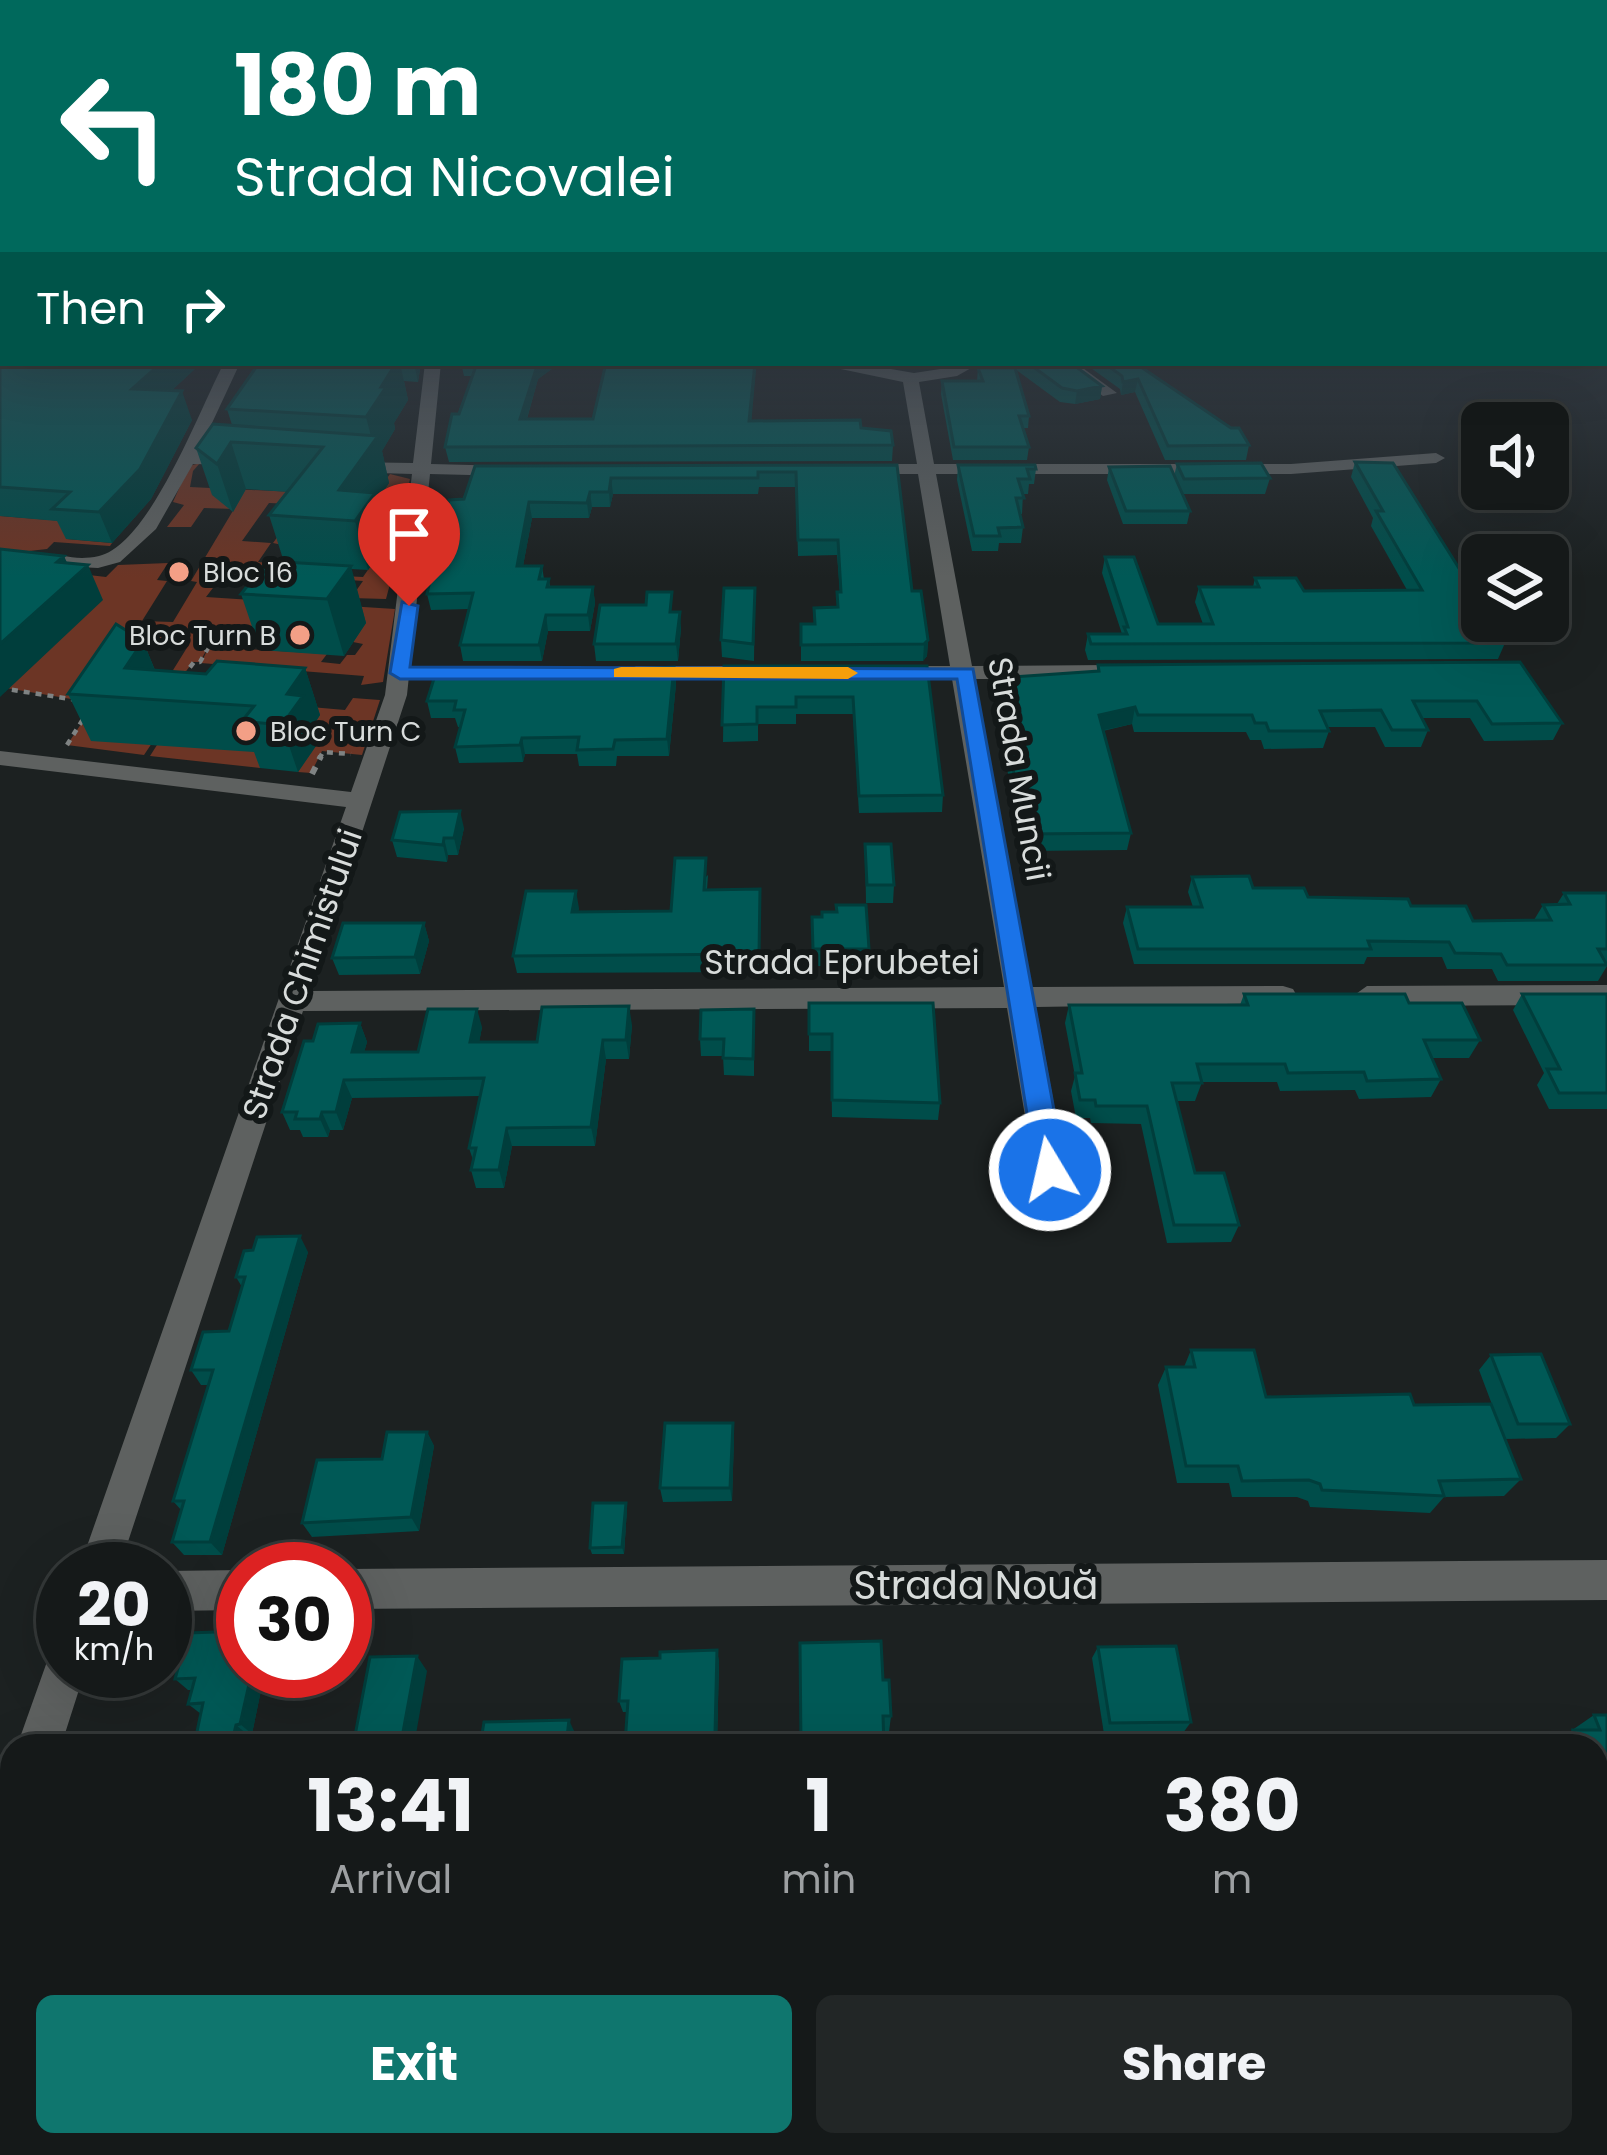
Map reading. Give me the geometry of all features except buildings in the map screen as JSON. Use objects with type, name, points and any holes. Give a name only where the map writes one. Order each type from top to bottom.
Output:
[{"type":"street","points":[[0,580],[21,562],[44,556],[102,560],[116,556],[163,506],[224,377]]},
{"type":"street","points":[[234,377],[243,383]]},
{"type":"street","points":[[896,377],[911,381],[943,377]]},
{"type":"street","points":[[1085,377],[1109,393]]},
{"type":"street","name":"Strada Muncii","points":[[911,381],[1050,1170]]},
{"type":"street","name":"Strada Chimistului","points":[[108,1542],[292,1001],[411,673],[423,382]]},
{"type":"street","points":[[184,458],[255,462]]},
{"type":"street","points":[[837,469],[1291,469],[1436,458]]},
{"type":"street","points":[[326,466],[422,472],[537,471]]},
{"type":"street","points":[[872,673],[1133,672]]},
{"type":"street","points":[[612,673],[777,673]]},
{"type":"street","points":[[0,758],[362,801]]},
{"type":"street","name":"Strada Eprubetei","points":[[292,1001],[1607,995]]},
{"type":"street","name":"Strada Nouă","points":[[372,1589],[1607,1580]]},
{"type":"street","points":[[42,1734],[55,1698]]},
{"type":"path","points":[[114,633],[216,634],[200,662],[194,662],[181,679]]},
{"type":"path","points":[[0,688],[93,702],[67,746]]},
{"type":"path","points":[[301,795],[323,752],[362,755]]},
{"type":"shaded area","points":[[200,463],[190,487],[380,496],[388,483],[200,474],[385,481],[390,474],[410,479],[402,508],[269,503],[242,541],[271,543],[258,562],[332,568],[343,576],[363,577],[372,564],[273,543],[286,525],[398,534],[399,550],[386,599],[351,598],[363,581],[226,571],[206,597],[395,609],[383,682],[361,685],[364,676],[201,663],[216,632],[200,662],[193,662],[168,695],[182,698],[144,755],[67,745],[95,703],[0,687],[29,568],[106,577],[118,565],[168,563],[157,580],[167,581],[142,621],[173,622],[197,582],[191,581],[234,509],[204,508],[191,527],[167,527],[184,505],[173,502],[189,466]],"holes":[[[365,623],[353,642],[363,644],[340,664],[321,662],[327,654],[232,648],[249,626]],[[152,644],[188,646],[129,741],[91,741]]]},
{"type":"shaded area","points":[[0,516],[75,522],[67,539],[112,543],[54,542],[47,549],[29,551],[0,573]]},
{"type":"shaded area","points":[[188,696],[345,710],[353,698],[380,700],[362,755],[322,751],[311,773],[298,772],[303,741],[319,714],[262,752],[260,768],[150,756]]},
{"type":"slow traffic","points":[[621,673],[848,673]]},
{"type":"place","name":"Bloc 16","points":[[179,572]]},
{"type":"place","name":"Bloc Turn B","points":[[300,635]]},
{"type":"place","name":"Bloc Turn C","points":[[246,731]]},
{"type":"route","points":[[409,606],[400,673],[966,673],[1050,1170]]}]
